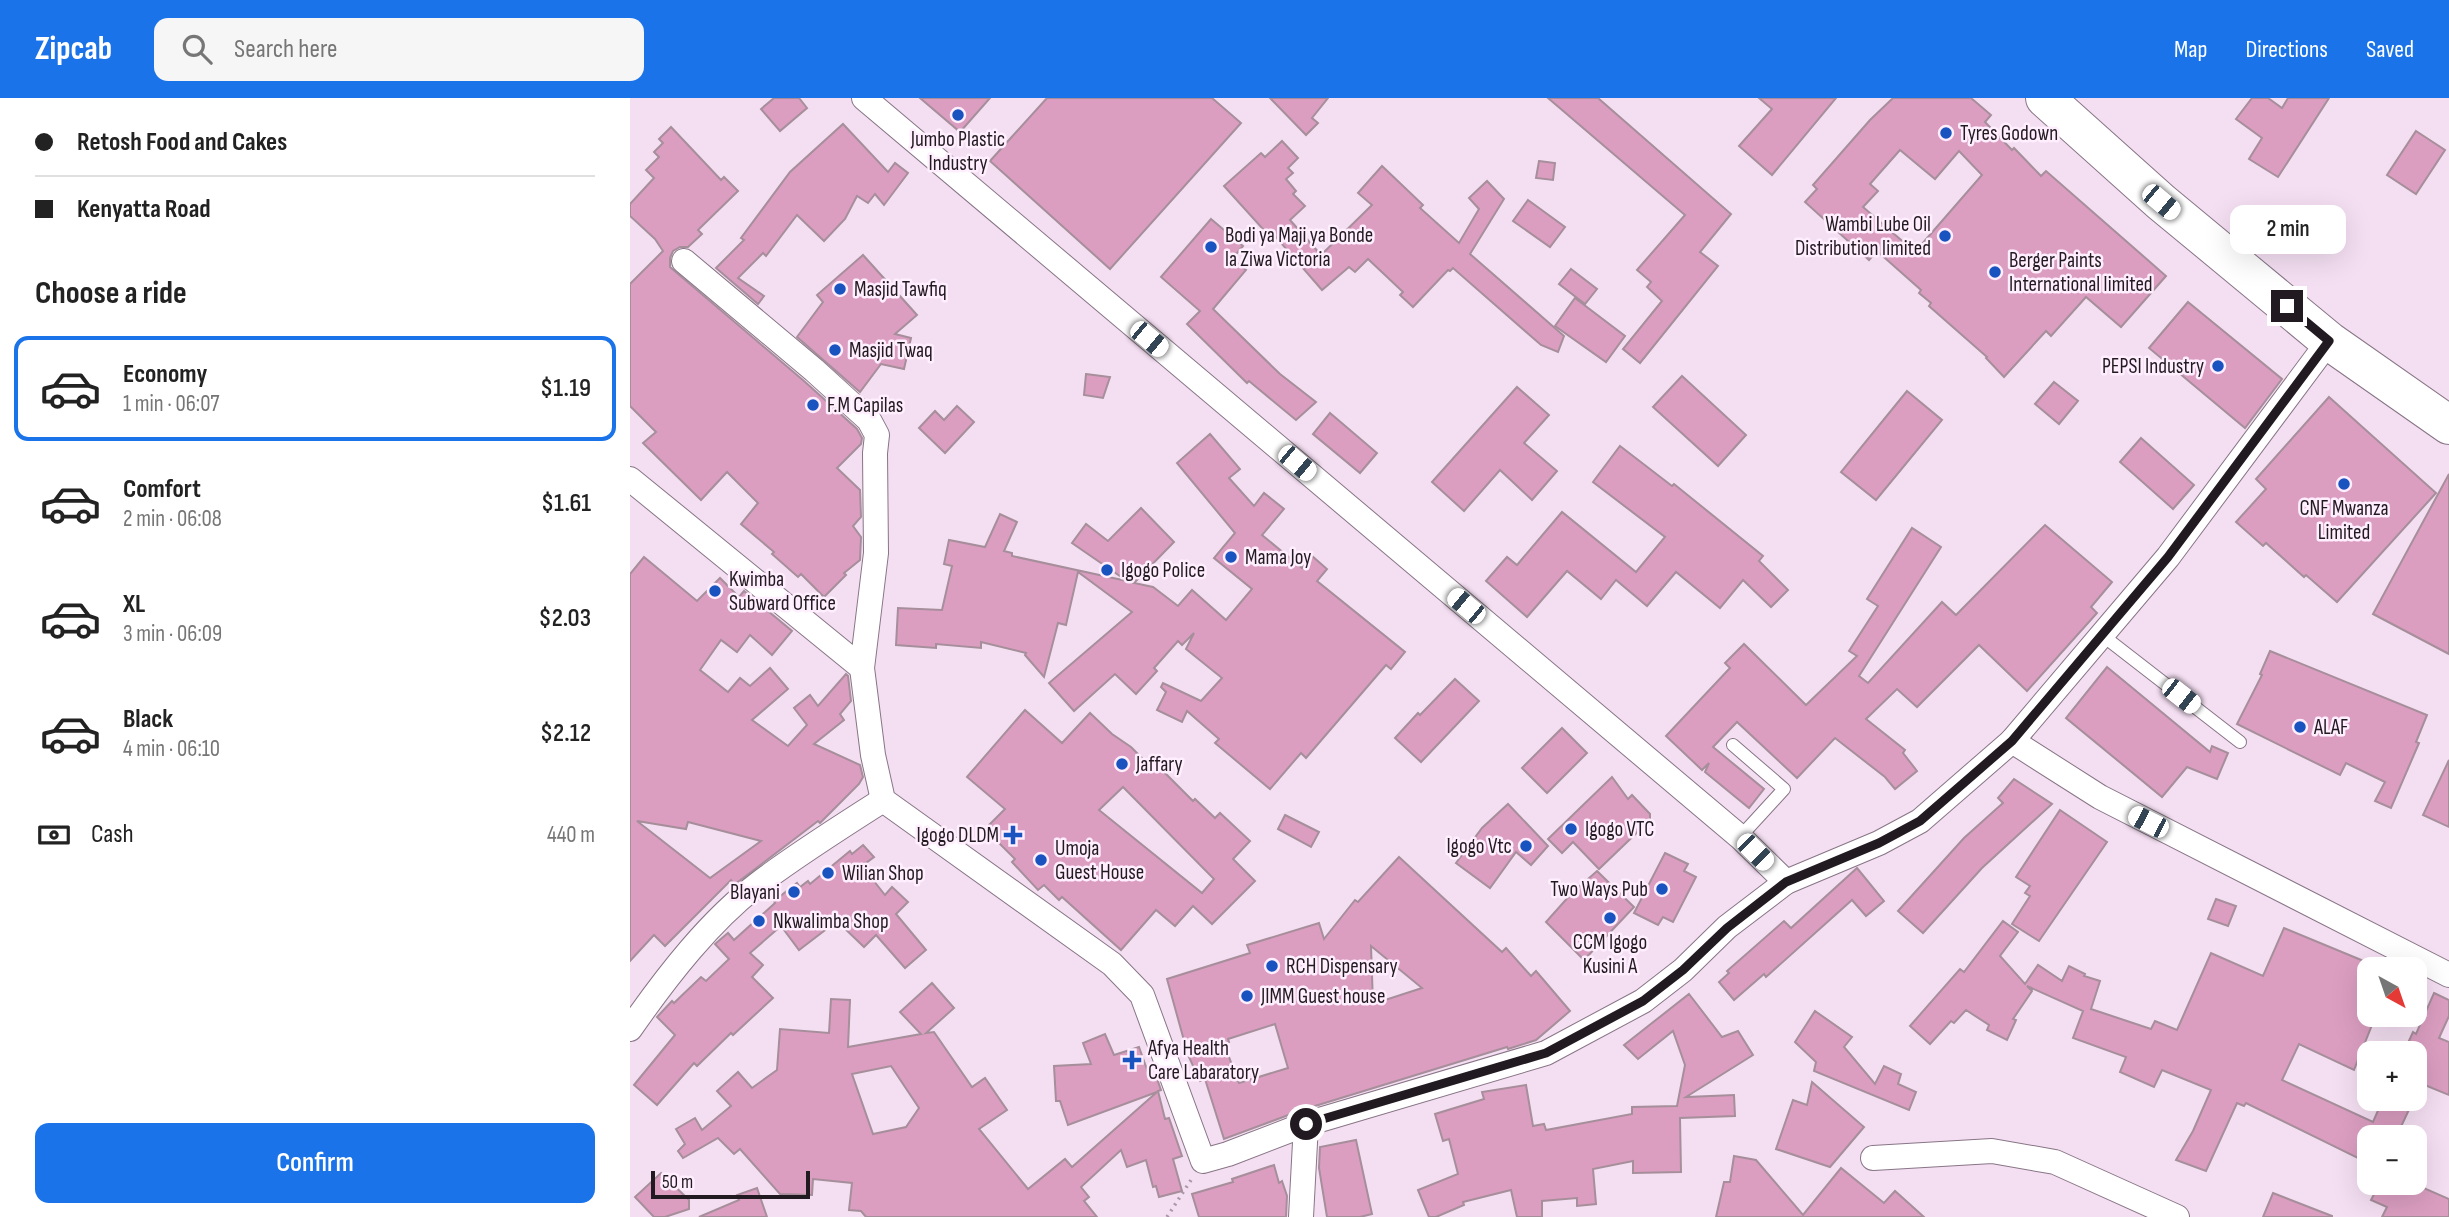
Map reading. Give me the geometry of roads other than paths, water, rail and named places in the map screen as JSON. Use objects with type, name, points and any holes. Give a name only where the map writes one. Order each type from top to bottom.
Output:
[{"type":"highway","points":[[2045,98],[2161,202],[2329,341],[2449,425]]},
{"type":"street","points":[[864,98],[1740,837],[1786,882]]},
{"type":"street","points":[[684,261],[814,370],[869,420],[877,435],[874,453],[876,554],[862,668],[873,755],[883,800],[1112,964],[1142,995],[1203,1161],[1306,1124],[1546,1053],[1643,1001],[1683,970],[1727,928],[1786,882],[1879,843],[1920,821],[2012,741],[2168,557],[2329,341]]},
{"type":"street","points":[[630,479],[862,668]]},
{"type":"street","points":[[2012,741],[2100,797],[2449,975]]},
{"type":"street","points":[[630,1030],[676,969],[719,920],[761,882],[883,800]]},
{"type":"street","points":[[1301,1217],[1306,1124]]},
{"type":"street","points":[[1872,1158],[1992,1151],[2055,1162],[2177,1217]]},
{"type":"lane","points":[[2102,635],[2240,742]]},
{"type":"lane","points":[[1733,745],[1784,789],[1740,837]]},
{"type":"place","name":"Jumbo Plastic Industry","points":[[958,115]]},
{"type":"place","name":"Tyres Godown","points":[[1946,133]]},
{"type":"place","name":"Wambi Lube Oil Distribution limited","points":[[1945,236]]},
{"type":"place","name":"Bodi ya Maji ya Bonde la Ziwa Victoria","points":[[1211,247]]},
{"type":"place","name":"Berger Paints International limited","points":[[1995,272]]},
{"type":"place","name":"Masjid Tawfiq","points":[[840,289]]},
{"type":"place","name":"Masjid Twaq","points":[[835,350]]},
{"type":"place","name":"PEPSI Industry","points":[[2218,366]]},
{"type":"place","name":"F.M Capilas","points":[[813,405]]},
{"type":"place","name":"CNF Mwanza Limited","points":[[2344,484]]},
{"type":"place","name":"Mama Joy","points":[[1231,557]]},
{"type":"place","name":"Igogo Police","points":[[1107,570]]},
{"type":"place","name":"Kwimba Subward Office","points":[[715,591]]},
{"type":"place","name":"ALAF","points":[[2300,727]]},
{"type":"place","name":"Jaffary","points":[[1122,764]]},
{"type":"place","name":"Igogo VTC","points":[[1571,829]]},
{"type":"place","name":"Igogo DLDM","points":[[1013,835]]},
{"type":"place","name":"Igogo Vtc","points":[[1526,846]]},
{"type":"place","name":"Umoja Guest House","points":[[1041,860]]},
{"type":"place","name":"Wilian Shop","points":[[828,873]]},
{"type":"place","name":"Two Ways Pub","points":[[1662,889]]},
{"type":"place","name":"Blayani","points":[[794,892]]},
{"type":"place","name":"CCM Igogo Kusini A","points":[[1610,918]]},
{"type":"place","name":"Nkwalimba Shop","points":[[759,921]]},
{"type":"place","name":"RCH Dispensary","points":[[1272,966]]},
{"type":"place","name":"JIMM Guest house","points":[[1247,996]]},
{"type":"place","name":"Afya Health Care Labaratory","points":[[1132,1060]]}]
